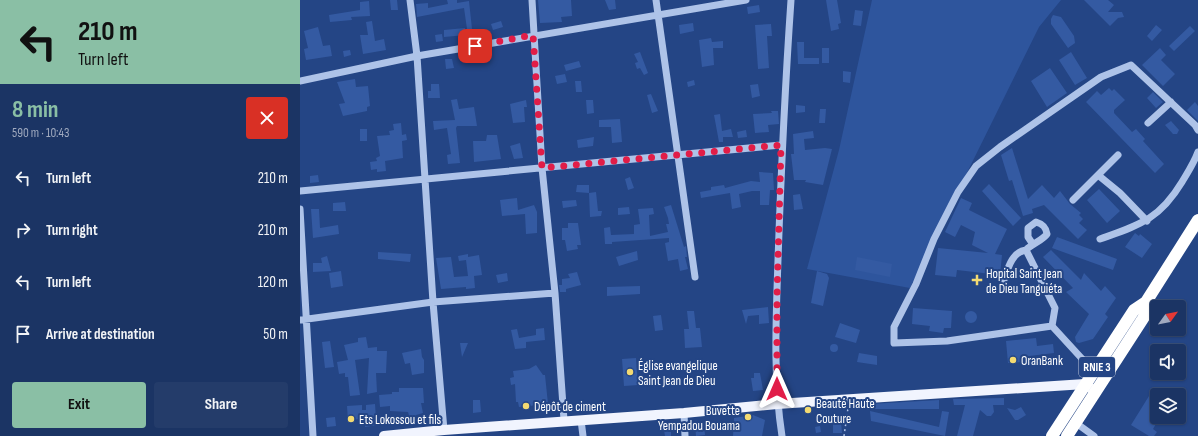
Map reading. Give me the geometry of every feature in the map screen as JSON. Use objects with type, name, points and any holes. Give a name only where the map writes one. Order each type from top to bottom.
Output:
[{"type":"highway","name":"RNIE 3","points":[[1052,436],[1134,310],[1146,302],[1198,220]]},
{"type":"highway","name":"RNIE 3","points":[[1067,436],[1144,317],[1146,302]]},
{"type":"main road","points":[[384,436],[411,435],[444,430],[564,420],[684,413],[777,404],[1085,384],[1099,387]]},
{"type":"street","points":[[410,0],[417,56],[433,302],[444,430]]},
{"type":"street","points":[[532,0],[542,168],[555,293],[564,420]]},
{"type":"street","points":[[656,0],[695,277]]},
{"type":"street","points":[[300,81],[417,56],[533,35],[658,16],[746,0]]},
{"type":"street","points":[[782,436],[777,404],[777,297],[781,145],[791,0]]},
{"type":"street","points":[[1052,326],[947,341],[894,343],[894,327],[916,284],[934,239],[958,192],[976,166],[1000,146],[1101,77],[1131,65],[1171,102],[1198,130]]},
{"type":"street","points":[[1148,123],[1171,102]]},
{"type":"street","points":[[300,191],[425,181],[781,145]]},
{"type":"street","points":[[1100,240],[1147,221],[1162,210],[1173,197],[1193,165],[1198,152]]},
{"type":"street","points":[[1073,200],[1118,155]]},
{"type":"street","points":[[1098,175],[1120,193],[1147,221]]},
{"type":"street","points":[[300,209],[303,320],[313,436]]},
{"type":"street","points":[[1004,280],[1013,258],[1021,250],[1026,250],[1032,243]]},
{"type":"street","points":[[1026,250],[1056,308],[1052,326]]},
{"type":"street","points":[[303,320],[433,302],[555,293]]},
{"type":"street","points":[[1052,326],[1093,372],[1099,387]]},
{"type":"street","points":[[684,413],[685,436]]},
{"type":"street","points":[[581,420],[583,436]]},
{"type":"street","points":[[1076,423],[1094,436]]},
{"type":"path","points":[[844,436],[850,400]]},
{"type":"shaded area","points":[[872,0],[1061,0],[1039,27],[910,288],[807,269],[839,150]]},
{"type":"building","points":[[390,0],[397,0],[398,10],[391,10]]},
{"type":"building","points":[[447,0],[457,0],[457,3],[469,1],[472,29],[467,29],[464,8],[417,17],[416,4],[428,3],[428,8],[448,4]]},
{"type":"building","points":[[538,0],[571,0],[572,16],[561,17],[562,22],[540,23]]},
{"type":"building","points":[[605,0],[615,0],[616,9],[609,10]]},
{"type":"building","points":[[826,0],[837,0],[841,23],[838,24],[839,29],[831,31]]},
{"type":"building","points":[[1084,0],[1108,0],[1114,5],[1108,12],[1122,12],[1124,17],[1118,18],[1110,26]]},
{"type":"building","points":[[369,1],[370,16],[351,17],[352,20],[330,22],[329,15],[360,10],[360,2]]},
{"type":"building","points":[[759,5],[760,12],[748,14],[747,7]]},
{"type":"building","points":[[855,10],[863,11],[861,26],[853,25]]},
{"type":"building","points":[[1053,15],[1061,17],[1074,36],[1075,43],[1068,48],[1051,24]]},
{"type":"building","points":[[372,21],[375,41],[384,39],[386,50],[363,54],[360,35],[368,35],[366,22]]},
{"type":"building","points":[[501,21],[503,27],[493,30],[491,24]]},
{"type":"building","points":[[693,23],[694,31],[680,34],[679,25]]},
{"type":"building","points":[[771,24],[772,36],[767,36],[769,68],[758,69],[755,25]]},
{"type":"building","points":[[1156,25],[1162,30],[1152,41],[1147,36]]},
{"type":"building","points":[[1190,26],[1195,31],[1174,51],[1169,46]]},
{"type":"building","points":[[318,27],[323,46],[330,45],[332,56],[306,60],[304,49],[308,48],[304,31]]},
{"type":"building","points":[[465,28],[466,35],[444,37],[444,30]]},
{"type":"building","points":[[442,34],[443,41],[436,42],[435,35]]},
{"type":"building","points":[[711,38],[712,42],[723,41],[723,48],[713,48],[714,65],[702,67],[699,40]]},
{"type":"building","points":[[797,42],[804,42],[804,58],[819,58],[819,64],[798,64]]},
{"type":"building","points":[[822,48],[829,48],[829,63],[822,63]]},
{"type":"building","points":[[1160,48],[1166,55],[1161,60],[1175,74],[1163,86],[1142,65]]},
{"type":"building","points":[[350,50],[351,55],[344,57],[343,51]]},
{"type":"building","points":[[640,52],[648,73],[644,75],[640,68],[637,69],[635,63],[638,62],[634,54]]},
{"type":"building","points":[[1071,52],[1087,78],[1075,85],[1059,60]]},
{"type":"building","points":[[445,59],[452,59],[454,68],[446,69]]},
{"type":"building","points":[[579,61],[581,67],[566,71],[564,65]]},
{"type":"building","points":[[1050,68],[1067,93],[1047,107],[1031,81]]},
{"type":"building","points":[[843,71],[851,72],[850,83],[843,82]]},
{"type":"building","points":[[565,74],[567,82],[557,84],[555,76]]},
{"type":"building","points":[[355,79],[356,87],[368,86],[370,106],[367,107],[367,111],[343,116],[339,104],[345,103],[337,82]]},
{"type":"building","points":[[694,80],[695,85],[688,87],[687,82]]},
{"type":"building","points":[[575,81],[581,81],[582,92],[576,92]]},
{"type":"building","points":[[431,84],[439,84],[440,98],[428,98],[428,91],[431,91]]},
{"type":"building","points":[[758,84],[760,96],[752,98],[750,85]]},
{"type":"building","points":[[1109,88],[1112,91],[1114,89],[1125,100],[1114,110],[1114,113],[1132,132],[1136,129],[1145,139],[1143,141],[1164,164],[1155,173],[1086,102],[1097,91],[1101,95]]},
{"type":"building","points":[[1153,92],[1163,102],[1156,108],[1147,98]]},
{"type":"building","points":[[651,94],[658,111],[652,113],[647,95]]},
{"type":"building","points":[[457,99],[459,109],[474,107],[477,126],[457,126],[460,163],[448,164],[447,155],[451,154],[447,128],[434,130],[433,121],[455,120],[451,100]]},
{"type":"building","points":[[526,100],[527,107],[524,107],[525,122],[513,123],[510,104]]},
{"type":"building","points":[[586,100],[593,100],[594,113],[587,114]]},
{"type":"building","points":[[1195,102],[1198,106],[1198,121],[1187,110]]},
{"type":"building","points":[[796,105],[805,106],[805,112],[796,113]]},
{"type":"building","points":[[820,109],[826,109],[825,123],[819,123]]},
{"type":"building","points":[[771,111],[778,111],[779,124],[768,125],[769,132],[755,133],[753,114],[772,113]]},
{"type":"building","points":[[720,114],[722,131],[731,129],[733,137],[723,137],[723,142],[719,142],[714,115]]},
{"type":"building","points":[[620,119],[622,142],[612,143],[611,127],[599,127],[599,120]]},
{"type":"building","points":[[1171,121],[1179,130],[1177,134],[1173,134],[1165,125]]},
{"type":"building","points":[[401,123],[402,135],[406,134],[407,140],[402,141],[403,158],[385,161],[386,171],[377,172],[377,169],[371,170],[370,162],[377,161],[376,158],[380,156],[377,136],[390,135],[389,131],[394,130],[393,124]]},
{"type":"building","points":[[360,129],[367,129],[367,141],[360,141]]},
{"type":"building","points":[[746,130],[747,137],[738,138],[737,132]]},
{"type":"building","points":[[813,131],[814,138],[804,139],[805,150],[825,148],[832,149],[823,185],[805,182],[806,180],[794,180],[791,154],[794,154],[793,134]]},
{"type":"building","points":[[487,135],[497,135],[501,159],[474,162],[473,141],[486,141]]},
{"type":"building","points":[[594,137],[593,146],[578,148],[577,140]]},
{"type":"building","points":[[520,143],[523,158],[514,159],[510,146]]},
{"type":"building","points":[[1012,148],[1028,199],[1042,185],[1054,198],[1060,191],[1070,204],[1081,213],[1079,215],[1083,219],[1079,223],[1087,230],[1078,239],[1044,205],[1032,209],[1033,213],[1023,216],[1012,180],[1009,181],[1001,155]]},
{"type":"building","points":[[759,172],[773,173],[774,190],[770,190],[769,205],[760,205],[760,191],[739,194],[741,207],[732,209],[730,193],[701,198],[700,192],[711,190],[711,187],[724,185],[725,188],[751,181],[760,182]]},
{"type":"building","points":[[318,175],[319,182],[310,183],[310,176]]},
{"type":"building","points":[[630,177],[634,188],[628,190],[625,179]]},
{"type":"building","points":[[989,184],[1021,218],[1013,226],[982,191]]},
{"type":"building","points":[[577,185],[589,185],[589,193],[576,192]]},
{"type":"building","points":[[1099,189],[1120,211],[1107,223],[1087,200]]},
{"type":"building","points":[[596,192],[598,211],[602,211],[601,216],[590,217],[589,193]]},
{"type":"building","points":[[800,194],[803,209],[794,210],[793,195]]},
{"type":"building","points":[[517,198],[518,210],[534,205],[537,212],[537,233],[526,234],[525,214],[502,216],[500,200]]},
{"type":"building","points":[[961,198],[972,203],[969,210],[1007,229],[995,254],[1002,255],[1000,275],[957,270],[956,277],[935,275],[938,248],[988,253],[972,245],[975,232],[961,225],[955,237],[945,232]]},
{"type":"building","points":[[576,200],[577,206],[563,208],[562,201]]},
{"type":"building","points":[[345,202],[346,211],[333,211],[333,203]]},
{"type":"building","points":[[671,205],[684,247],[686,246],[687,257],[685,257],[688,269],[680,271],[678,259],[668,261],[665,243],[669,242],[669,238],[612,242],[612,244],[605,244],[604,228],[610,227],[611,235],[634,234],[634,225],[640,224],[638,209],[653,208],[654,214],[649,215],[650,236],[668,232],[666,224],[669,224],[664,207]]},
{"type":"building","points":[[629,207],[630,214],[618,215],[618,208]]},
{"type":"building","points":[[311,209],[319,209],[320,228],[338,225],[339,234],[313,238]]},
{"type":"building","points":[[568,223],[578,223],[581,245],[577,245],[578,249],[567,251],[565,240],[562,240],[562,228],[568,228]]},
{"type":"building","points":[[1135,233],[1139,236],[1140,234],[1152,244],[1142,258],[1125,247]]},
{"type":"building","points":[[1057,237],[1117,259],[1113,270],[1052,248]]},
{"type":"building","points":[[1051,250],[1081,280],[1084,273],[1101,291],[1105,286],[1116,298],[1105,314],[1108,317],[1093,339],[1079,343],[1076,342],[1075,337],[1089,314],[1066,292],[1073,288],[1043,257]]},
{"type":"building","points":[[637,251],[638,260],[619,266],[616,257]]},
{"type":"building","points":[[378,252],[411,254],[410,262],[378,259]]},
{"type":"building","points":[[468,254],[468,257],[479,255],[482,275],[474,276],[475,288],[466,289],[466,287],[441,289],[436,258],[451,257],[454,277],[468,276],[466,260],[459,261],[458,256]]},
{"type":"building","points":[[327,256],[331,271],[313,272],[313,263],[322,263],[321,258]]},
{"type":"building","points":[[857,257],[892,264],[890,277],[855,270]]},
{"type":"building","points":[[341,271],[343,286],[331,288],[329,273]]},
{"type":"building","points":[[817,271],[827,274],[829,278],[823,306],[811,303]]},
{"type":"building","points":[[577,272],[581,285],[566,289],[566,292],[560,292],[559,285],[562,285],[562,279],[570,278],[568,274]]},
{"type":"building","points":[[507,273],[508,281],[498,283],[496,275]]},
{"type":"building","points":[[640,286],[640,294],[607,296],[607,287]]},
{"type":"building","points":[[768,307],[769,323],[759,324],[759,315],[748,316],[746,324],[742,310]]},
{"type":"building","points":[[913,308],[952,311],[951,328],[944,328],[943,333],[929,331],[930,326],[912,324]]},
{"type":"building","points":[[687,311],[694,311],[696,328],[700,328],[702,347],[685,348],[684,329],[689,329]]},
{"type":"building","points":[[969,311],[973,311],[977,317],[973,323],[969,323],[965,319],[965,315]]},
{"type":"building","points":[[661,315],[663,330],[655,331],[653,316]]},
{"type":"building","points":[[840,323],[860,330],[856,343],[835,337]]},
{"type":"building","points":[[544,328],[545,340],[526,342],[526,348],[515,349],[511,330],[517,329],[519,338],[536,335],[536,329]]},
{"type":"building","points":[[366,337],[368,348],[377,347],[377,351],[387,351],[386,373],[376,373],[377,392],[367,394],[369,358],[355,360],[360,395],[350,396],[348,377],[345,377],[345,373],[339,374],[337,362],[348,360],[344,345],[358,342],[358,338]]},
{"type":"building","points":[[1036,338],[1037,346],[1053,344],[1054,353],[1021,357],[1021,362],[1008,363],[1006,341]]},
{"type":"building","points":[[330,341],[334,367],[325,368],[322,342]]},
{"type":"building","points":[[460,343],[468,343],[462,357]]},
{"type":"building","points":[[832,344],[836,344],[838,348],[836,352],[832,352],[830,350],[830,346]]},
{"type":"building","points":[[421,349],[424,360],[424,373],[412,375],[410,363],[405,364],[402,353]]},
{"type":"building","points":[[859,353],[877,356],[877,365],[857,362]]},
{"type":"building","points":[[636,358],[638,385],[624,386],[622,359]]},
{"type":"building","points":[[536,365],[543,375],[545,375],[548,404],[519,407],[518,402],[516,402],[515,384],[511,385],[510,378],[514,377],[513,371],[529,369]]},
{"type":"building","points":[[754,373],[760,373],[763,390],[753,391],[751,378],[754,378]]},
{"type":"building","points":[[399,388],[423,388],[424,403],[421,403],[423,413],[416,415],[416,418],[410,419],[408,412],[390,411],[390,406],[380,407],[379,395],[399,392]]},
{"type":"building","points":[[1150,396],[1150,424],[1156,424],[1153,429],[1157,432],[1154,436],[1149,436],[1131,425]]},
{"type":"building","points":[[1004,398],[1004,405],[993,405],[994,412],[991,416],[987,416],[980,410],[973,436],[957,436],[965,405],[954,405],[953,399]]},
{"type":"building","points":[[473,400],[480,400],[481,412],[473,413]]},
{"type":"building","points":[[939,400],[939,409],[870,409],[870,404]]},
{"type":"building","points":[[375,404],[376,419],[388,418],[389,423],[365,427],[364,418],[348,421],[347,406],[362,405],[362,410],[366,410],[366,405]]},
{"type":"building","points":[[1021,407],[1026,415],[1018,420],[1015,420],[1007,408],[1015,410]]},
{"type":"building","points":[[870,411],[939,427],[942,411],[949,412],[945,436],[871,421]]},
{"type":"building","points":[[753,415],[765,420],[762,436],[733,436],[734,418]]},
{"type":"building","points":[[335,417],[336,426],[327,427],[326,418]]},
{"type":"building","points":[[841,422],[842,433],[833,433],[833,424]]},
{"type":"building","points":[[704,424],[705,435],[696,436],[695,425]]},
{"type":"building","points":[[820,426],[821,432],[816,433],[815,427]]},
{"type":"building","points":[[664,430],[671,430],[671,436],[665,436]]},
{"type":"place","name":"Hopital Saint Jean de Dieu Tanguiéta","points":[[977,280]]},
{"type":"place","name":"OranBank","points":[[1013,360]]},
{"type":"place","name":"Église evangelique Saint Jean de Dieu","points":[[630,372]]},
{"type":"place","name":"Dépôt de ciment","points":[[526,406]]},
{"type":"place","name":"Beauté Haute Couture","points":[[808,410]]},
{"type":"place","name":"Buvette Yempadou Bouama","points":[[748,417]]},
{"type":"place","name":"Ets Lokossou et fils","points":[[351,419]]},
{"type":"route","points":[[475,46],[533,35],[542,168],[781,145],[777,297],[777,389]]}]
